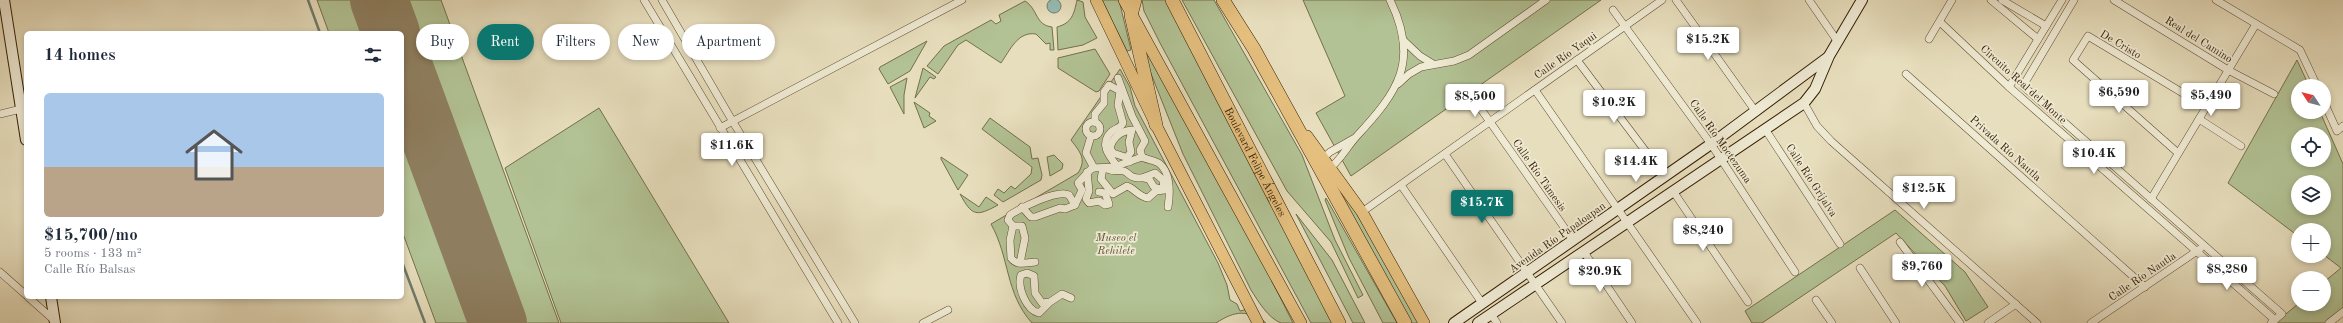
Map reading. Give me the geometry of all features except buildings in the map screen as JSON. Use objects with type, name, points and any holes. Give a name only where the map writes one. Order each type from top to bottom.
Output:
[{"type":"highway","points":[[1135,0],[1131,15],[1156,125]]},
{"type":"highway","name":"Boulevard Felipe Ángeles","points":[[1172,0],[1339,323]]},
{"type":"highway","points":[[1223,0],[1292,117],[1324,165],[1406,323]]},
{"type":"main road","points":[[1096,0],[1156,125],[1258,323]]},
{"type":"main road","points":[[1124,0],[1301,323]]},
{"type":"main road","points":[[1324,165],[1362,212],[1424,323]]},
{"type":"street","points":[[4,0],[24,128]]},
{"type":"street","points":[[644,0],[838,323]]},
{"type":"street","points":[[662,0],[733,122],[855,323]]},
{"type":"street","points":[[720,128],[962,0]]},
{"type":"street","points":[[1390,0],[1404,40],[1420,56],[1433,64]]},
{"type":"street","points":[[1324,165],[1356,137],[1384,107],[1398,84],[1409,74],[1433,64],[1454,61],[1469,55],[1546,0]]},
{"type":"street","name":"Calle Río Yaqui","points":[[1362,212],[1662,0]]},
{"type":"street","points":[[1676,0],[1756,112]]},
{"type":"street","points":[[1809,0],[1838,42]]},
{"type":"street","name":"Avenida Río Papaloapan","points":[[1478,323],[1804,103],[1815,89],[1829,56],[1862,0]]},
{"type":"street","points":[[1929,39],[1952,0]]},
{"type":"street","points":[[1991,0],[2038,39]]},
{"type":"street","points":[[2002,0],[2046,26]]},
{"type":"street","points":[[2009,87],[2062,0]]},
{"type":"street","name":"Circuito Real del Monte","points":[[1940,22],[2009,87],[2197,252],[2273,322],[2282,314],[2023,86],[2074,0]]},
{"type":"street","name":"Real del Camino","points":[[2114,0],[2228,70],[2274,94]]},
{"type":"street","points":[[2216,0],[2300,50],[2314,79]]},
{"type":"street","name":"Calle Río Moctezuma","points":[[1613,10],[1721,158],[1795,272]]},
{"type":"street","points":[[2151,199],[2256,24]]},
{"type":"street","name":"De Cristo","points":[[2178,154],[2073,60],[2088,36],[2206,108]]},
{"type":"street","points":[[1398,84],[1404,40]]},
{"type":"street","name":"Avenida Río Papaloapan","points":[[1454,323],[1665,177],[1756,112],[1829,56]]},
{"type":"street","points":[[1577,60],[1665,177]]},
{"type":"street","name":"Privada Río Nautla","points":[[1906,74],[2145,286]]},
{"type":"street","points":[[1118,78],[1132,116],[1145,141],[1140,150],[1142,157]]},
{"type":"street","points":[[1096,122],[1091,122],[1086,126],[1086,132],[1091,136],[1096,136],[1100,132],[1100,127],[1096,122],[1095,114],[1104,103],[1104,92],[1109,85],[1113,85],[1120,91],[1118,105],[1123,123],[1121,127],[1111,132],[1105,144],[1106,152],[1117,166]]},
{"type":"street","points":[[1535,90],[1629,222],[1697,323]]},
{"type":"street","name":"Calle Río Támesis","points":[[1476,102],[1573,240]]},
{"type":"street","points":[[1804,103],[1817,126],[1831,141],[2037,323]]},
{"type":"street","points":[[0,114],[21,109]]},
{"type":"street","points":[[2331,114],[2340,129]]},
{"type":"street","points":[[2199,119],[2241,146]]},
{"type":"street","name":"Calle Río Grijalva","points":[[1765,128],[1840,244]]},
{"type":"street","points":[[1091,136],[1086,153],[1090,170],[1089,190],[1086,199],[1089,203],[1099,201],[1105,205],[1109,204],[1105,193],[1099,192]]},
{"type":"street","points":[[1324,165],[1356,137]]},
{"type":"street","points":[[1445,154],[1562,323]]},
{"type":"street","points":[[1075,205],[1082,190],[1078,184],[1090,170],[1117,166],[1128,160],[1142,157],[1160,164],[1165,171],[1171,193],[1168,207]]},
{"type":"street","points":[[1104,168],[1110,171],[1124,171],[1132,177],[1149,179],[1154,187],[1164,190]]},
{"type":"street","points":[[1104,168],[1101,179],[1113,194],[1127,186],[1148,198],[1156,191],[1164,190]]},
{"type":"street","points":[[1144,178],[1154,173],[1163,180],[1164,190]]},
{"type":"street","points":[[1401,185],[1482,303]]},
{"type":"street","points":[[1673,191],[1748,302]]},
{"type":"street","points":[[1020,263],[1025,238],[1024,230],[1022,226],[1014,226],[1008,220],[1010,215],[1022,208],[1064,193],[1069,196],[1075,205]]},
{"type":"street","points":[[770,210],[782,203]]},
{"type":"street","points":[[1022,208],[1031,217],[1035,217],[1049,210],[1075,205]]},
{"type":"street","points":[[1014,226],[1010,240],[1011,258],[1020,263],[1032,262],[1028,273]]},
{"type":"street","points":[[1900,242],[1960,323]]},
{"type":"street","name":"Calle Río Nautla","points":[[2091,323],[2204,246]]},
{"type":"street","points":[[1584,252],[1632,323]]},
{"type":"street","points":[[1860,268],[1896,323]]},
{"type":"street","points":[[0,272],[24,293]]},
{"type":"street","points":[[1050,305],[1042,303],[1035,293],[1034,276],[1028,273],[1021,275],[1019,281],[1027,302],[1033,310],[1039,313],[1050,305],[1062,294],[1071,298]]},
{"type":"street","points":[[30,299],[55,322]]},
{"type":"street","points":[[51,299],[55,322]]},
{"type":"street","points":[[1816,300],[1832,323]]},
{"type":"street","points":[[1988,323],[2016,304]]},
{"type":"street","points":[[923,323],[948,310]]},
{"type":"street","points":[[2329,323],[2343,312]]},
{"type":"street","points":[[1491,314],[1497,323]]},
{"type":"green space","points":[[317,0],[361,0],[373,31],[328,31]]},
{"type":"green space","points":[[397,0],[441,0],[450,24],[416,24],[416,52]]},
{"type":"green space","points":[[1077,0],[1083,2],[1085,17],[1097,38],[1083,45],[1058,50],[1057,27],[1066,23],[1072,17]]},
{"type":"green space","points":[[1102,0],[1119,0],[1131,50],[1127,51]]},
{"type":"green space","points":[[1142,0],[1166,0],[1340,323],[1311,323],[1160,43],[1144,11]]},
{"type":"green space","points":[[1182,0],[1214,0],[1302,155],[1335,240],[1363,295],[1358,298],[1331,242],[1287,191]]},
{"type":"green space","points":[[1303,0],[1601,0],[1351,176],[1316,113],[1345,96]]},
{"type":"green space","points":[[1025,1],[1029,4],[1042,23],[1046,26],[1052,27],[1054,50],[1050,50],[1050,43],[1046,44],[1036,34],[1024,35],[1015,42],[1001,63],[966,40],[958,45],[938,74],[927,66],[944,46],[991,20],[996,24],[1001,21],[999,15]]},
{"type":"green space","points":[[927,41],[910,71],[888,84],[879,69],[880,67]]},
{"type":"green space","points":[[1095,49],[1110,74],[1099,91],[1096,92],[1058,68],[1058,58]]},
{"type":"green space","points":[[1149,53],[1250,237],[1293,323],[1281,323],[1276,321],[1264,309],[1251,290],[1183,154],[1144,56]]},
{"type":"green space","points":[[419,60],[463,60],[559,323],[516,323]]},
{"type":"green space","points":[[2297,60],[2306,79],[2291,79],[2291,119],[2323,119],[2327,127],[2291,127],[2291,167],[2331,167],[2331,137],[2343,164],[2343,311],[2328,323],[2275,323],[2291,310],[2291,311],[2331,311],[2331,276],[2341,268],[2331,260],[2331,223],[2291,223],[2291,231],[2228,183]]},
{"type":"green space","points":[[923,68],[936,77],[934,79],[930,77],[915,98]]},
{"type":"green space","name":"Museo el Rehilete","points":[[1120,69],[1130,87],[1135,106],[1218,263],[1227,285],[1230,300],[1237,304],[1240,311],[1248,309],[1266,323],[1253,316],[1241,313],[1230,316],[1216,323],[1032,323],[1023,312],[1012,287],[1002,250],[991,224],[1078,173],[1081,168],[1082,160],[1080,152],[1071,140]]},
{"type":"green space","points":[[907,78],[904,95],[904,114],[890,87]]},
{"type":"green space","points":[[914,102],[930,113],[929,116],[936,121],[924,128]]},
{"type":"green space","points":[[599,108],[729,323],[561,323],[505,168]]},
{"type":"green space","points":[[404,116],[480,323],[436,323],[404,236]]},
{"type":"green space","points":[[990,118],[1030,147],[1032,159],[1038,158],[1042,175],[1041,180],[1003,202],[994,195],[998,189],[1004,193],[1011,186],[1015,189],[1031,174],[1032,167],[982,129]]},
{"type":"green space","points":[[1054,155],[1063,164],[1062,169],[1050,176],[1047,157]]},
{"type":"green space","points":[[941,157],[968,175],[958,190],[941,159]]},
{"type":"green space","points":[[1331,171],[1422,323],[1412,323],[1328,173]]},
{"type":"green space","points":[[960,194],[979,207],[986,197],[998,205],[979,213],[975,212],[968,207]]},
{"type":"green space","points":[[1326,198],[1397,323],[1383,323],[1349,258],[1325,200]]},
{"type":"green space","points":[[1895,210],[1965,272],[1988,307],[1966,321],[1945,286],[1896,233],[1762,323],[1752,323],[1745,311]]},
{"type":"green space","points":[[1296,214],[1332,260],[1365,323],[1353,323]]},
{"type":"water","points":[[1051,-1],[1057,-1],[1061,3],[1061,9],[1057,13],[1051,13],[1047,9],[1047,3]]},
{"type":"waterway","points":[[308,0],[319,31]]},
{"type":"waterway","points":[[404,267],[425,323]]},
{"type":"runway","points":[[379,0],[390,31]]},
{"type":"runway","points":[[404,67],[498,323]]}]
